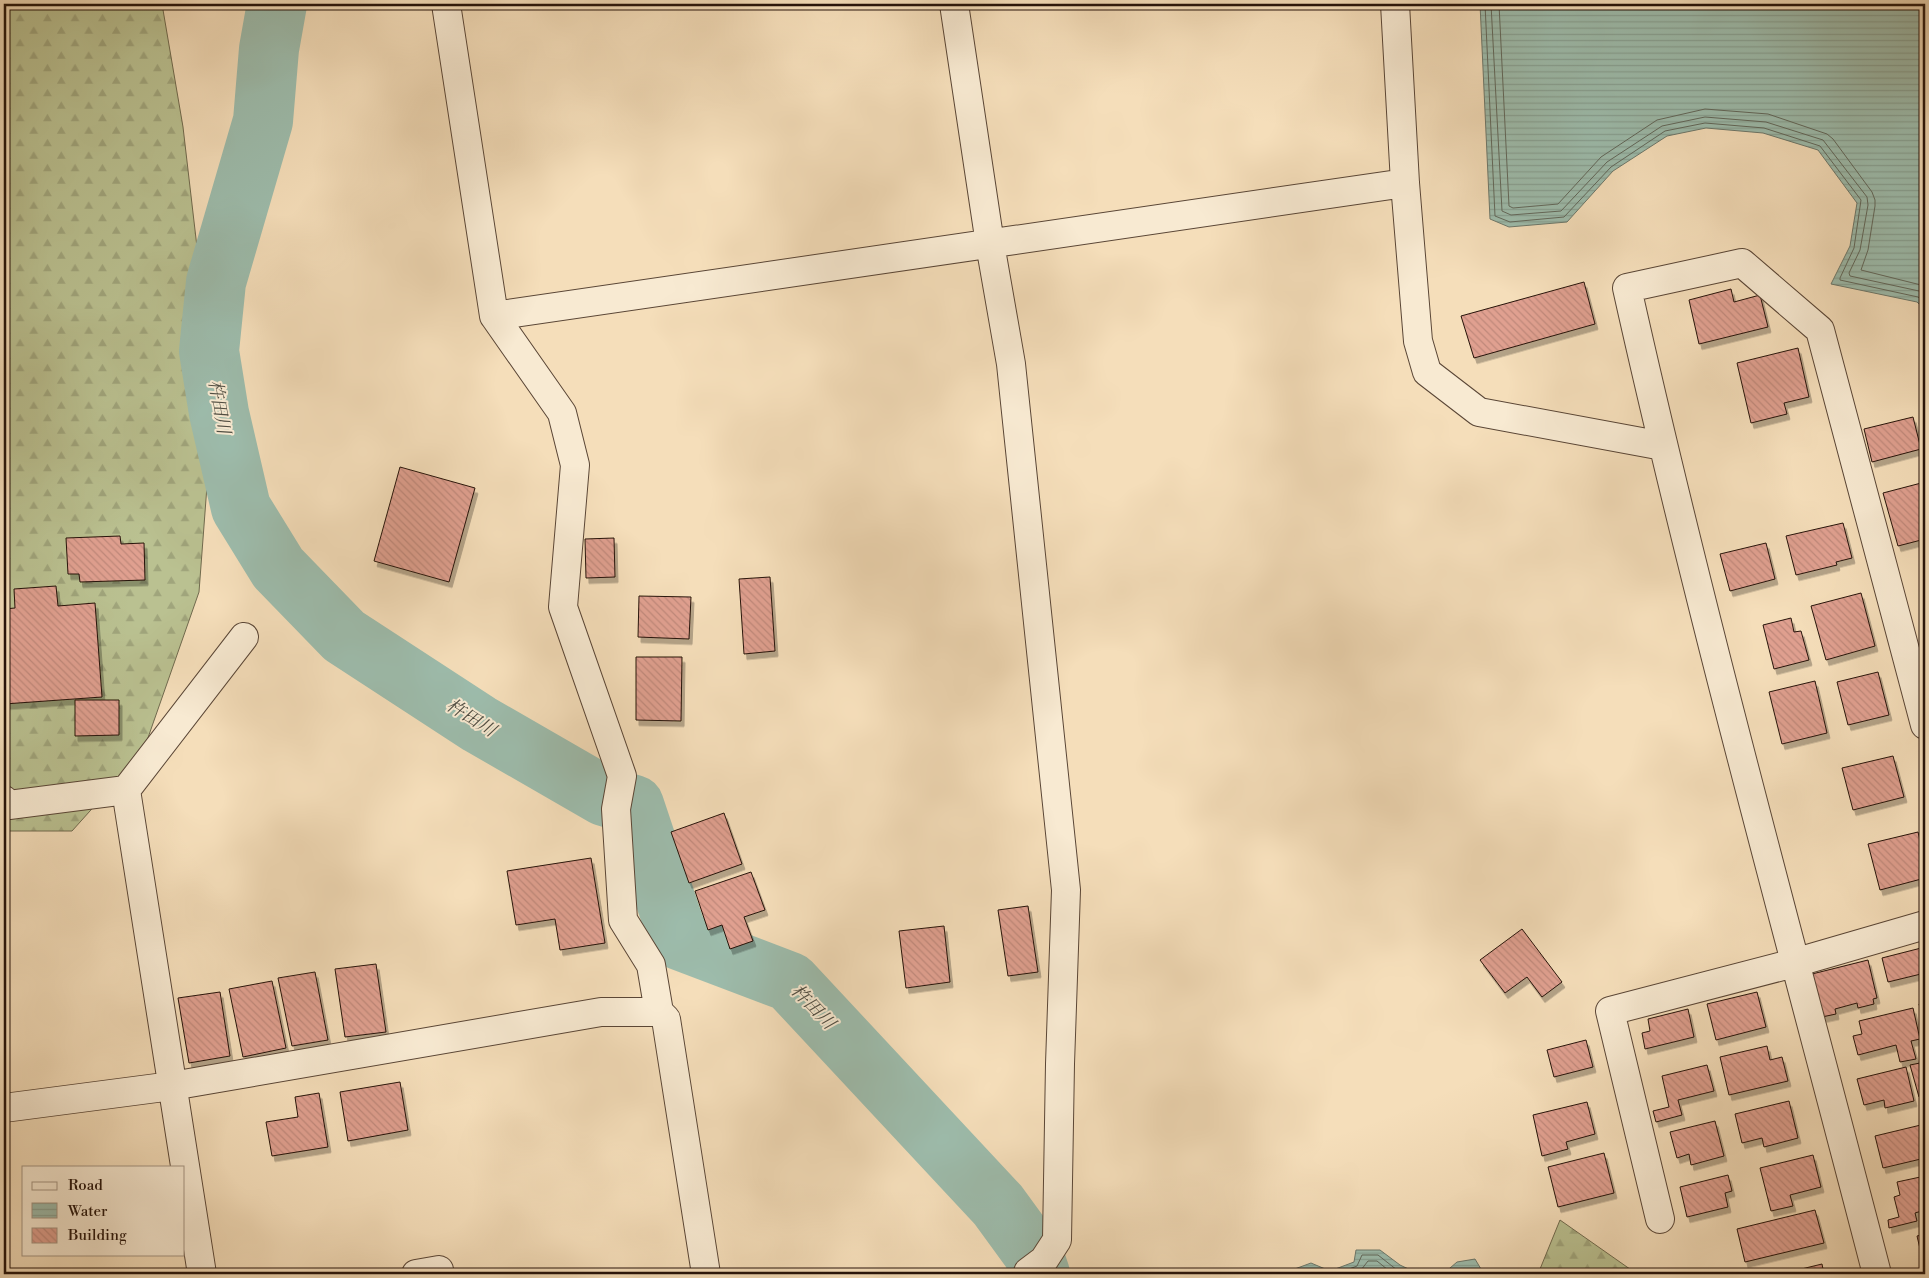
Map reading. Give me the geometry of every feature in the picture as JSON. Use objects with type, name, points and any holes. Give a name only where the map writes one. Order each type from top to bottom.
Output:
[{"type":"street","points":[[446,4],[494,316],[562,413],[575,465],[563,607],[622,776],[618,799],[624,920],[651,965],[659,1012],[666,1019],[706,1274]]},
{"type":"street","points":[[954,4],[990,244],[1011,364],[1066,890],[1057,1240],[1033,1269]]},
{"type":"street","points":[[1395,4],[1405,183],[1418,341],[1427,372],[1479,412],[1663,446]]},
{"type":"street","points":[[494,316],[1405,183]]},
{"type":"street","points":[[1878,1274],[1794,963],[1663,446],[1627,288],[1742,263],[1820,330],[1925,725]]},
{"type":"street","points":[[4,800],[9,805],[126,790],[244,637]]},
{"type":"street","points":[[126,790],[185,1166]]},
{"type":"street","points":[[1660,1219],[1610,1010],[1794,963],[1925,925]]},
{"type":"street","points":[[4,1108],[172,1086],[601,1012],[659,1012]]},
{"type":"street","points":[[185,1167],[202,1274]]},
{"type":"green space","points":[[4,4],[162,4],[183,127],[214,393],[199,592],[143,752],[72,831],[4,831]]},
{"type":"green space","points":[[1560,1220],[1637,1274],[1538,1274]]},
{"type":"water","points":[[1480,4],[1925,4],[1925,310],[1917,302],[1831,284],[1850,246],[1857,203],[1818,150],[1763,133],[1706,128],[1667,136],[1613,171],[1567,222],[1509,227],[1490,219]]},
{"type":"water","points":[[1356,1250],[1380,1250],[1400,1265],[1419,1274],[1281,1274],[1311,1263],[1330,1271],[1354,1262]]},
{"type":"water","points":[[1475,1259],[1484,1274],[1443,1274],[1457,1262]]},
{"type":"building","points":[[1584,282],[1595,324],[1474,358],[1461,316]]},
{"type":"building","points":[[1731,289],[1734,302],[1760,295],[1768,327],[1699,344],[1689,300]]},
{"type":"building","points":[[1798,348],[1809,397],[1784,403],[1787,414],[1751,423],[1737,363]]},
{"type":"building","points":[[1913,417],[1921,449],[1872,462],[1864,429]]},
{"type":"building","points":[[400,467],[475,488],[449,582],[374,561]]},
{"type":"building","points":[[1925,482],[1925,539],[1898,546],[1883,493]]},
{"type":"building","points":[[1843,523],[1852,558],[1836,562],[1837,565],[1796,575],[1786,536]]},
{"type":"building","points":[[120,536],[121,544],[144,543],[145,580],[80,582],[79,574],[68,574],[66,538]]},
{"type":"building","points":[[614,538],[615,577],[586,578],[585,539]]},
{"type":"building","points":[[1766,543],[1775,579],[1730,591],[1720,554]]},
{"type":"building","points":[[770,577],[775,651],[744,654],[739,579]]},
{"type":"building","points":[[56,586],[58,606],[95,603],[102,697],[4,704],[4,609],[15,608],[14,589]]},
{"type":"building","points":[[1861,593],[1875,646],[1826,660],[1811,606]]},
{"type":"building","points":[[639,596],[691,597],[689,639],[638,637]]},
{"type":"building","points":[[1791,618],[1794,632],[1801,631],[1809,660],[1774,669],[1763,625]]},
{"type":"building","points":[[636,657],[682,657],[681,721],[636,720]]},
{"type":"building","points":[[1878,672],[1889,715],[1848,725],[1837,682]]},
{"type":"building","points":[[1815,681],[1827,733],[1782,744],[1769,692]]},
{"type":"building","points":[[75,700],[119,700],[119,735],[75,736]]},
{"type":"building","points":[[1893,756],[1904,797],[1853,810],[1842,768]]},
{"type":"building","points":[[724,813],[742,864],[689,883],[671,832]]},
{"type":"building","points":[[1918,832],[1925,861],[1925,878],[1880,890],[1868,844]]},
{"type":"building","points":[[591,858],[605,943],[560,950],[555,919],[516,925],[507,871]]},
{"type":"building","points":[[751,872],[765,910],[744,917],[753,941],[730,949],[722,925],[708,930],[695,891]]},
{"type":"building","points":[[1028,906],[1038,972],[1008,976],[998,910]]},
{"type":"building","points":[[944,926],[950,982],[906,988],[899,931]]},
{"type":"building","points":[[1522,929],[1562,982],[1542,997],[1527,977],[1505,993],[1480,960]]},
{"type":"building","points":[[1925,947],[1925,973],[1888,982],[1882,958]]},
{"type":"building","points":[[1868,960],[1877,998],[1873,999],[1874,1004],[1858,1008],[1857,1003],[1835,1009],[1836,1014],[1822,1017],[1812,974]]},
{"type":"building","points":[[376,964],[386,1032],[345,1037],[335,969]]},
{"type":"building","points":[[315,972],[328,1040],[292,1046],[278,978]]},
{"type":"building","points":[[272,981],[286,1048],[243,1057],[229,989]]},
{"type":"building","points":[[220,992],[230,1056],[189,1063],[178,998]]},
{"type":"building","points":[[1757,992],[1766,1027],[1716,1040],[1707,1004]]},
{"type":"building","points":[[1925,1003],[1925,1027],[1919,1004]]},
{"type":"building","points":[[1913,1008],[1920,1039],[1911,1041],[1916,1059],[1900,1062],[1896,1045],[1858,1055],[1853,1036],[1862,1034],[1859,1021]]},
{"type":"building","points":[[1688,1009],[1694,1037],[1645,1049],[1642,1033],[1650,1031],[1648,1019]]},
{"type":"building","points":[[1586,1040],[1593,1067],[1554,1077],[1547,1050]]},
{"type":"building","points":[[1767,1046],[1770,1060],[1782,1057],[1788,1081],[1729,1095],[1720,1057]]},
{"type":"building","points":[[1925,1062],[1925,1095],[1919,1097],[1910,1065]]},
{"type":"building","points":[[1707,1065],[1714,1091],[1678,1100],[1682,1115],[1656,1122],[1653,1111],[1669,1107],[1662,1076]]},
{"type":"building","points":[[1906,1067],[1914,1101],[1885,1108],[1884,1100],[1864,1105],[1857,1079]]},
{"type":"building","points":[[400,1082],[408,1130],[348,1141],[340,1092]]},
{"type":"building","points":[[319,1093],[328,1147],[272,1156],[266,1122],[298,1117],[295,1097]]},
{"type":"building","points":[[1789,1101],[1798,1138],[1764,1147],[1762,1138],[1742,1143],[1735,1114]]},
{"type":"building","points":[[1587,1102],[1595,1134],[1566,1142],[1568,1149],[1542,1156],[1533,1115]]},
{"type":"building","points":[[1715,1121],[1724,1156],[1691,1165],[1689,1154],[1677,1158],[1670,1132]]},
{"type":"building","points":[[1925,1124],[1925,1158],[1883,1168],[1875,1136]]},
{"type":"building","points":[[1604,1153],[1614,1193],[1558,1207],[1548,1167]]},
{"type":"building","points":[[1813,1155],[1821,1187],[1790,1195],[1793,1206],[1771,1211],[1760,1168]]},
{"type":"building","points":[[1728,1175],[1732,1191],[1725,1193],[1728,1207],[1687,1217],[1680,1187]]},
{"type":"building","points":[[1925,1176],[1925,1210],[1915,1213],[1917,1221],[1889,1228],[1888,1220],[1899,1217],[1894,1197],[1900,1195],[1897,1182]]},
{"type":"building","points":[[1815,1210],[1824,1243],[1745,1262],[1737,1229]]},
{"type":"building","points":[[1925,1234],[1925,1270],[1917,1236]]},
{"type":"building","points":[[1822,1264],[1824,1274],[1781,1274]]},
{"type":"waterway","name":"杵田川","points":[[277,4],[269,49],[263,121],[216,282],[209,351],[219,413],[241,508],[278,568],[344,636],[479,724],[604,796],[634,805],[679,940],[790,982],[998,1205],[1033,1253],[1040,1274]]}]
